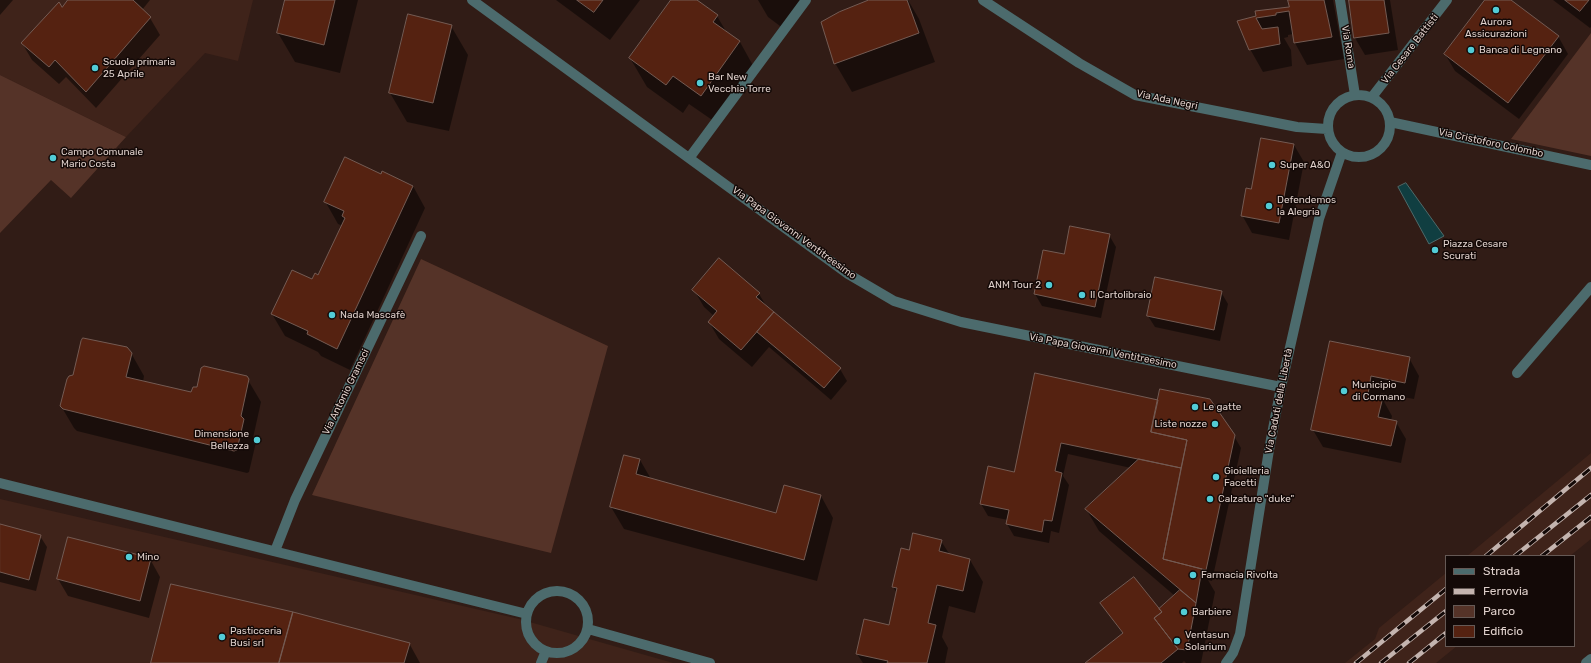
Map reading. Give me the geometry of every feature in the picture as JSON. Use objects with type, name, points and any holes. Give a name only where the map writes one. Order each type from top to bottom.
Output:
[{"type":"street","name":"Via Papa Giovanni Ventitreesimo","points":[[472,0],[690,157],[848,274],[894,301],[961,322],[1281,387]]},
{"type":"street","points":[[690,157],[806,0]]},
{"type":"street","name":"Via Ada Negri","points":[[983,0],[1079,63],[1135,95],[1297,127],[1327,129]]},
{"type":"street","name":"Via Roma","points":[[1340,0],[1355,95]]},
{"type":"street","name":"Via Cesare Battisti","points":[[1372,97],[1447,0]]},
{"type":"street","points":[[1355,95],[1372,97],[1380,102],[1386,111],[1390,122],[1390,132],[1386,143],[1373,154],[1362,157],[1352,156],[1342,152],[1332,142],[1327,129],[1329,117],[1334,107],[1342,99],[1355,95]]},
{"type":"street","name":"Via Cristoforo Colombo","points":[[1390,122],[1591,165]]},
{"type":"street","name":"Via Caduti della Libertà","points":[[1226,663],[1232,654],[1240,634],[1269,450],[1281,387],[1319,219],[1342,152]]},
{"type":"street","name":"Via Antonio Gramsci","points":[[275,551],[295,500],[421,236]]},
{"type":"street","points":[[1517,373],[1591,287]]},
{"type":"street","points":[[0,483],[527,614]]},
{"type":"street","points":[[559,591],[570,593],[579,599],[585,608],[588,618],[588,629],[584,639],[576,647],[567,652],[556,653],[546,651],[538,647],[528,632],[527,614],[532,604],[539,596],[549,592],[559,591]]},
{"type":"street","points":[[588,629],[710,663]]},
{"type":"street","points":[[541,663],[546,651]]},
{"type":"street","points":[[1586,663],[1591,659]]},
{"type":"shaded area","name":"Scuola primaria 25 Aprile","points":[[0,0],[253,0],[238,61],[205,53],[126,137],[0,75]]},
{"type":"shaded area","points":[[1591,453],[1591,539],[1571,555],[1468,555]]},
{"type":"shaded area","points":[[0,499],[519,619],[673,663],[0,663]]},
{"type":"shaded area","points":[[1445,574],[1445,647],[1456,647],[1436,663],[1345,663],[1375,639],[1379,628]]},
{"type":"green space","points":[[1591,33],[1591,156],[1511,139]]},
{"type":"green space","name":"Campo Comunale Mario Costa","points":[[0,75],[126,137],[71,198],[51,180],[0,233]]},
{"type":"green space","points":[[421,259],[608,346],[551,553],[312,495]]},
{"type":"water","points":[[1406,183],[1444,236],[1429,244],[1398,187]]},
{"type":"building","points":[[68,0],[133,0],[151,17],[86,92],[55,60],[49,67],[21,43],[59,2],[62,7]]},
{"type":"building","points":[[285,0],[335,0],[324,45],[277,33]]},
{"type":"building","points":[[577,0],[603,0],[594,12]]},
{"type":"building","points":[[671,0],[697,0],[718,15],[713,22],[740,41],[701,96],[673,76],[666,85],[629,58]]},
{"type":"building","points":[[869,0],[907,0],[919,33],[834,64],[821,22],[839,12]]},
{"type":"building","points":[[1288,0],[1324,0],[1332,37],[1294,43],[1289,11],[1276,13],[1276,15],[1256,18],[1262,29],[1278,27],[1280,44],[1249,50],[1237,21],[1256,16],[1255,11],[1289,7]]},
{"type":"building","points":[[1349,0],[1384,0],[1389,33],[1354,38]]},
{"type":"building","points":[[1485,0],[1511,0],[1559,36],[1508,103],[1444,54]]},
{"type":"building","points":[[1565,0],[1589,0],[1580,11]]},
{"type":"building","points":[[408,14],[452,25],[433,103],[389,93]]},
{"type":"building","points":[[1261,138],[1294,144],[1279,223],[1241,216],[1246,188],[1251,189]]},
{"type":"building","points":[[345,157],[381,174],[382,171],[413,186],[337,349],[307,334],[308,331],[271,314],[292,270],[312,279],[315,273],[318,275],[345,218],[342,216],[344,211],[324,202]]},
{"type":"building","points":[[1070,226],[1110,234],[1095,307],[1034,294],[1043,250],[1064,254]]},
{"type":"building","points":[[719,258],[760,293],[756,297],[774,312],[741,350],[708,322],[717,311],[692,290]]},
{"type":"building","points":[[1155,277],[1222,291],[1214,330],[1147,316]]},
{"type":"building","points":[[774,312],[841,368],[824,388],[757,332]]},
{"type":"building","points":[[83,338],[127,347],[132,353],[126,377],[191,392],[193,387],[197,387],[201,368],[204,366],[247,376],[249,379],[241,416],[244,419],[237,450],[234,451],[63,409],[60,406],[67,379],[69,376],[73,375]]},
{"type":"building","name":"Municipio di Cormano","points":[[1330,341],[1410,357],[1405,383],[1371,376],[1368,394],[1383,397],[1378,417],[1397,421],[1391,446],[1311,430]]},
{"type":"building","points":[[1035,373],[1158,400],[1151,432],[1187,440],[1181,468],[1061,443],[1055,471],[1062,473],[1052,521],[1044,520],[1042,532],[1006,524],[1009,510],[980,504],[988,466],[1014,472]]},
{"type":"building","points":[[1160,389],[1210,399],[1235,435],[1206,570],[1163,559],[1187,440],[1151,432]]},
{"type":"building","points":[[624,455],[640,459],[636,474],[776,513],[784,485],[821,495],[804,560],[610,507]]},
{"type":"building","points":[[1139,459],[1181,468],[1163,559],[1202,569],[1196,603],[1085,509]]},
{"type":"building","points":[[0,524],[41,535],[29,580],[0,572]]},
{"type":"building","points":[[913,533],[942,540],[939,551],[970,559],[963,591],[937,585],[928,623],[936,625],[927,663],[887,663],[888,661],[856,654],[864,619],[889,625],[897,588],[892,587],[901,548],[909,550]]},
{"type":"building","points":[[68,537],[151,558],[140,601],[57,579]]},
{"type":"building","points":[[1134,577],[1162,612],[1154,618],[1178,649],[1161,663],[1085,663],[1123,633],[1100,603]]},
{"type":"building","name":"Pasticceria Busi srl","points":[[171,584],[293,612],[279,663],[151,663]]},
{"type":"building","points":[[1180,590],[1196,603],[1187,650],[1178,649],[1154,618],[1162,612],[1159,609]]},
{"type":"building","points":[[293,612],[410,643],[404,663],[279,663]]},
{"type":"railway","points":[[1487,555],[1591,468]]},
{"type":"railway","points":[[1516,555],[1591,495]]},
{"type":"railway","points":[[1543,555],[1591,517]]},
{"type":"railway","points":[[1356,663],[1445,590]]},
{"type":"railway","points":[[1381,663],[1445,612]]},
{"type":"railway","points":[[1409,663],[1445,634]]},
{"type":"place","name":"Aurora Assicurazioni","points":[[1496,10]]},
{"type":"place","name":"Banca di Legnano","points":[[1471,50]]},
{"type":"place","name":"Scuola primaria 25 Aprile","points":[[95,68]]},
{"type":"place","name":"Bar New Vecchia Torre","points":[[700,83]]},
{"type":"place","name":"Campo Comunale Mario Costa","points":[[53,158]]},
{"type":"place","name":"Super A&O","points":[[1272,165]]},
{"type":"place","name":"Defendemos la Alegria","points":[[1269,206]]},
{"type":"place","name":"Piazza Cesare Scurati","points":[[1435,250]]},
{"type":"place","name":"ANM Tour 2","points":[[1049,285]]},
{"type":"place","name":"Il Cartolibraio","points":[[1082,295]]},
{"type":"place","name":"Nada Mascafè","points":[[332,315]]},
{"type":"place","name":"Municipio di Cormano","points":[[1344,391]]},
{"type":"place","name":"Le gatte","points":[[1195,407]]},
{"type":"place","name":"Liste nozze","points":[[1215,424]]},
{"type":"place","name":"Dimensione Bellezza","points":[[257,440]]},
{"type":"place","name":"Gioielleria Facetti","points":[[1216,477]]},
{"type":"place","name":"Calzature \"duke\"","points":[[1210,499]]},
{"type":"place","name":"Mino","points":[[129,557]]},
{"type":"place","name":"Farmacia Rivolta","points":[[1193,575]]},
{"type":"place","name":"Barbiere","points":[[1184,612]]},
{"type":"place","name":"Pasticceria Busi srl","points":[[222,637]]},
{"type":"place","name":"Ventasun Solarium","points":[[1177,641]]}]
